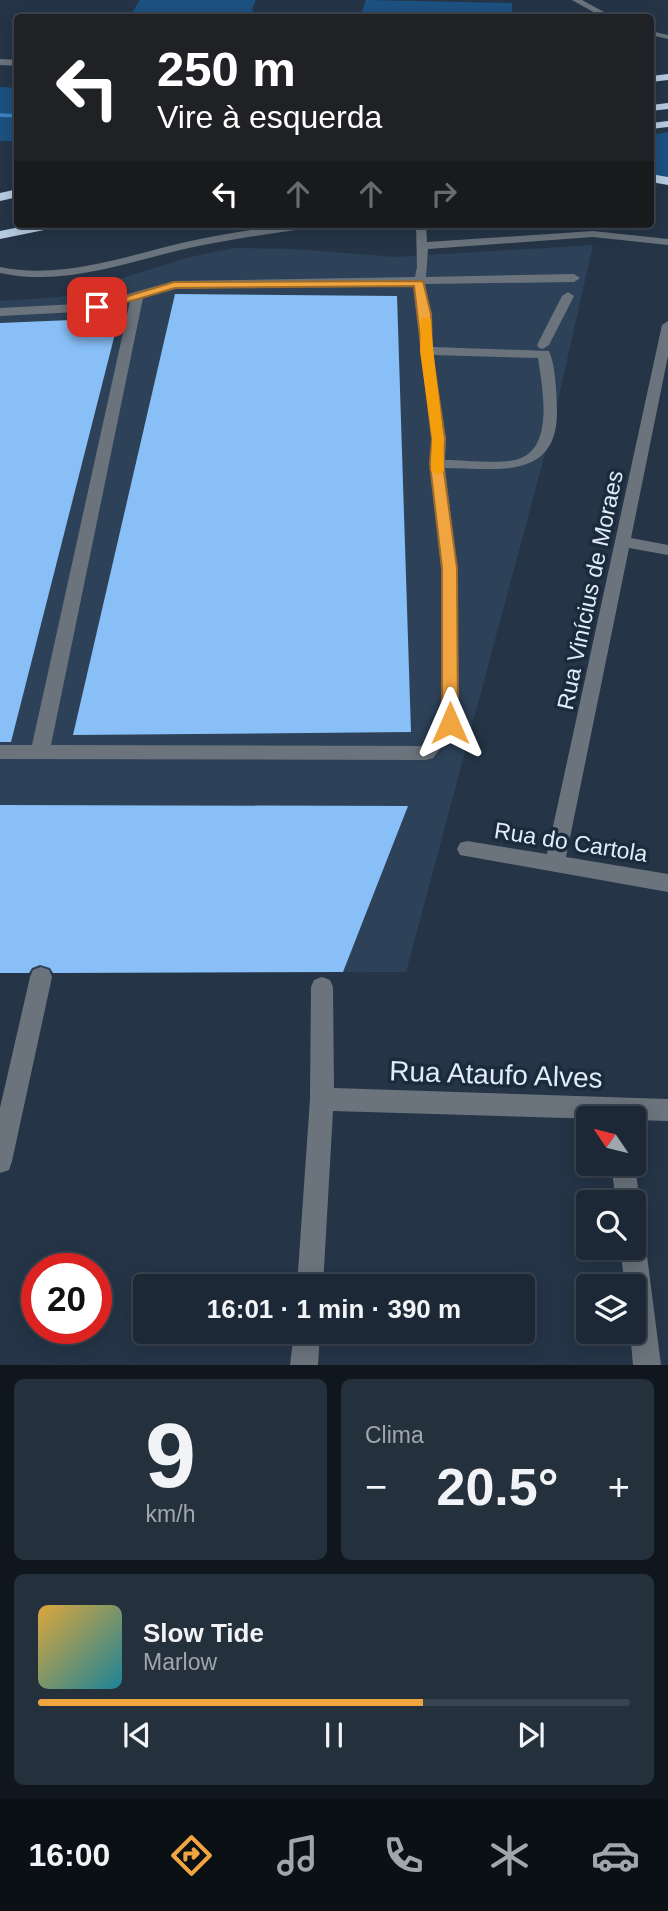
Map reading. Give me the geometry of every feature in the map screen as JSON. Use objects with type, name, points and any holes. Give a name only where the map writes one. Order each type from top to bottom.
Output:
[{"type":"highway","points":[[0,235],[34,228]]},
{"type":"street","points":[[576,0],[603,14]]},
{"type":"street","points":[[0,270],[35,274],[84,269],[234,236],[289,228]]},
{"type":"street","points":[[0,752],[426,754],[450,723],[449,568],[437,464],[439,439],[419,283],[423,267],[421,228]]},
{"type":"street","points":[[580,228],[593,234]]},
{"type":"street","points":[[422,246],[593,234],[668,242]]},
{"type":"street","points":[[0,313],[97,307],[174,285],[419,283],[574,278]]},
{"type":"street","points":[[40,752],[138,294]]},
{"type":"street","points":[[543,345],[568,296]]},
{"type":"street","name":"Rua Vinícius de Moraes","points":[[555,864],[668,325]]},
{"type":"street","points":[[426,351],[544,354],[552,421],[537,455],[530,460],[518,464],[437,464]]},
{"type":"street","points":[[624,542],[668,550]]},
{"type":"street","name":"Rua do Cartola","points":[[467,849],[668,883]]},
{"type":"street","points":[[0,1161],[41,977]]},
{"type":"street","points":[[311,1274],[322,1099],[322,987]]},
{"type":"street","name":"Rua Ataufo Alves","points":[[322,1099],[576,1111]]},
{"type":"street","name":"Rua Ataufo Alves","points":[[646,1111],[668,1110]]},
{"type":"street","points":[[634,1260],[647,1365]]},
{"type":"street","points":[[304,1365],[306,1344]]},
{"type":"shaded area","points":[[140,0],[256,0],[252,9],[254,12],[281,14],[131,14]]},
{"type":"shaded area","points":[[366,0],[512,3],[512,14],[361,14]]},
{"type":"shaded area","points":[[0,87],[14,88],[14,141],[0,141]]},
{"type":"shaded area","points":[[668,132],[668,177],[654,175],[654,134]]},
{"type":"shaded area","points":[[593,245],[551,431],[406,972],[0,973],[0,301],[60,297],[190,257],[235,248],[293,249],[396,257]]},
{"type":"building","points":[[175,294],[397,296],[411,732],[73,735]]},
{"type":"building","points":[[119,318],[11,742],[0,742],[0,323]]},
{"type":"building","points":[[0,805],[408,806],[343,972],[53,973],[50,968],[40,965],[32,968],[29,973],[0,973]]},
{"type":"waterway","points":[[0,115],[14,116]]},
{"type":"slow traffic","points":[[425,319],[426,351],[439,439],[438,471]]},
{"type":"route","points":[[97,307],[174,285],[419,283],[439,439],[437,464],[449,568],[450,723]]}]
